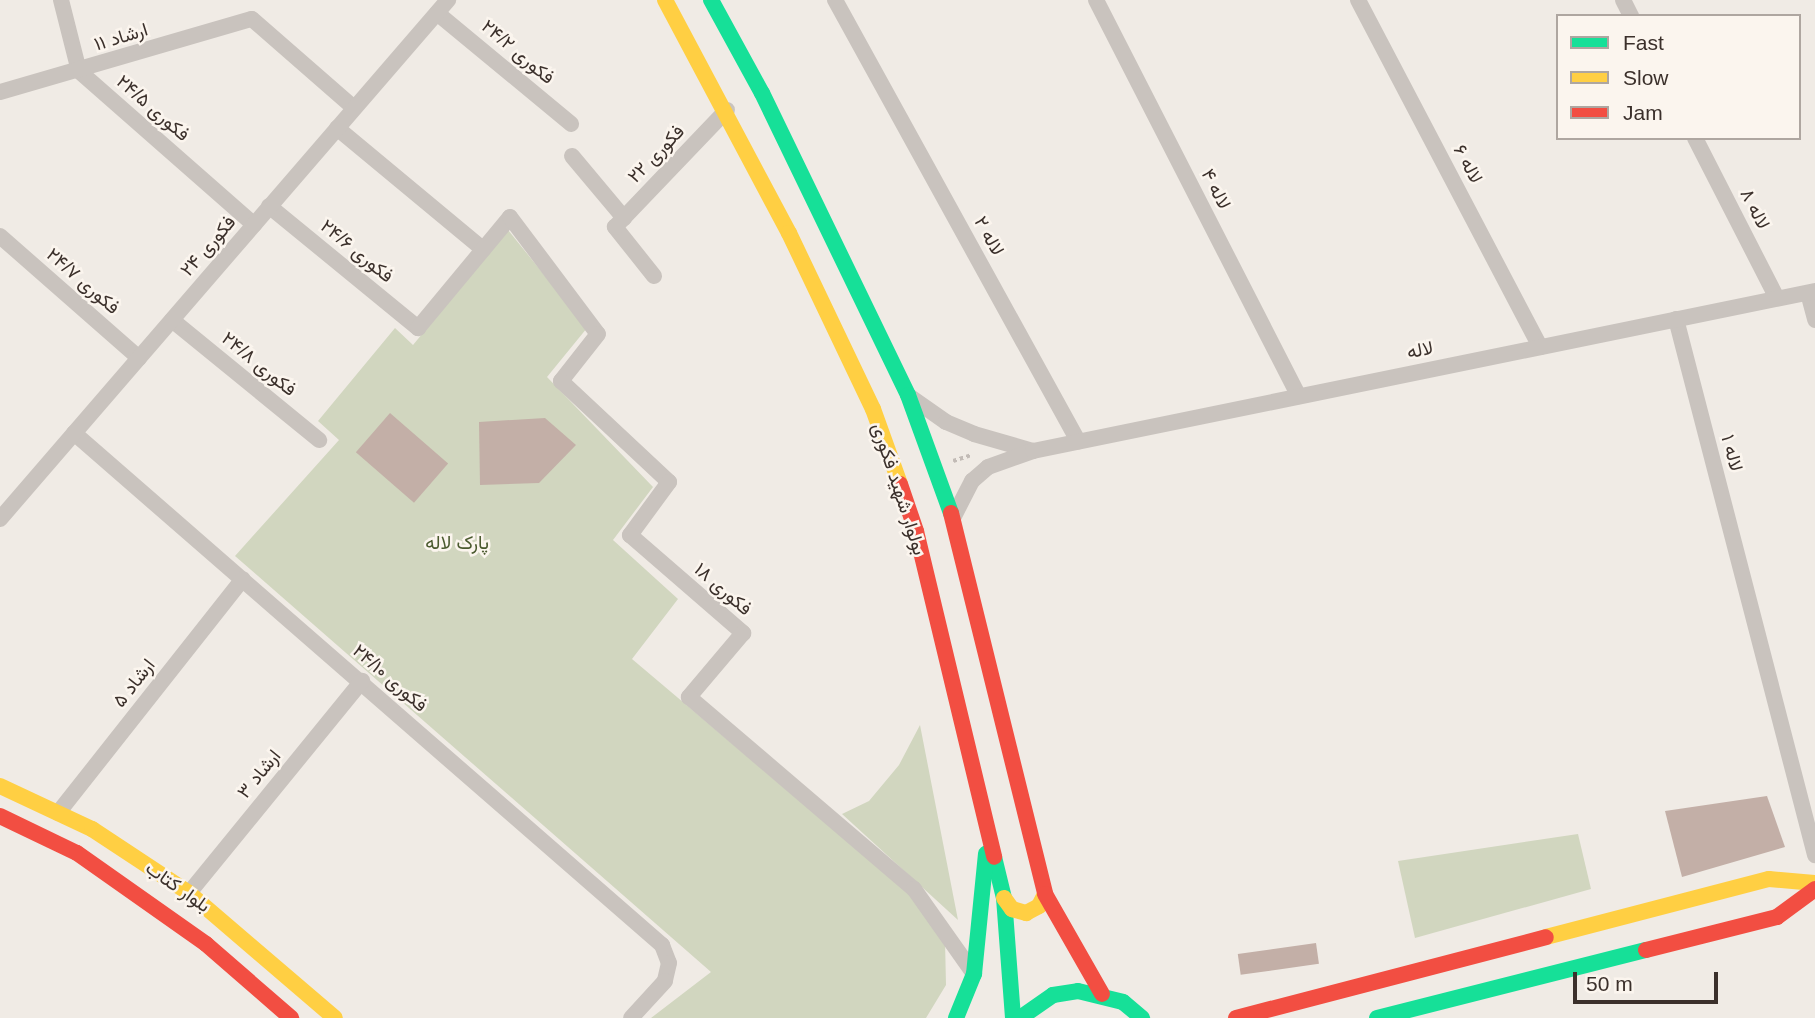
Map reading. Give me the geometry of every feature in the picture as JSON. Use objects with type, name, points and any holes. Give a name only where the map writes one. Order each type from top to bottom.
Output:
[{"type":"main road","name":"بولوار شهید فکوری","points":[[665,0],[727,110],[877,420],[916,531],[1004,898],[1013,1018]]},
{"type":"main road","name":"بولوار شهید فکوری","points":[[711,0],[780,130],[908,395],[953,518],[1045,894],[1102,994]]},
{"type":"main road","name":"بلوار کتاب","points":[[0,786],[92,829],[189,893],[335,1018]]},
{"type":"main road","name":"بلوار کتاب","points":[[0,816],[88,861],[206,944],[291,1018]]},
{"type":"main road","points":[[956,1018],[975,974],[984,910],[988,827]]},
{"type":"main road","points":[[1236,1018],[1769,879],[1815,883]]},
{"type":"main road","points":[[1377,1018],[1512,981],[1777,917],[1815,889]]},
{"type":"main road","points":[[1004,898],[1012,909],[1026,913],[1039,906],[1045,894]]},
{"type":"main road","points":[[1504,946],[1512,981]]},
{"type":"main road","points":[[1020,1018],[1053,995],[1077,991],[1102,994],[1142,1018]]},
{"type":"street","points":[[61,0],[79,71]]},
{"type":"street","name":"لاله ۲","points":[[835,0],[1078,441]]},
{"type":"street","name":"لاله ۴","points":[[1096,0],[1299,396]]},
{"type":"street","name":"لاله ۶","points":[[1358,0],[1540,347]]},
{"type":"street","name":"فکوری ۲۴","points":[[0,519],[443,6]]},
{"type":"street","name":"فکوری ۲۴/۲","points":[[443,6],[571,124]]},
{"type":"street","name":"ارشاد ۱۱","points":[[0,92],[252,19],[354,108]]},
{"type":"street","name":"فکوری ۲۴/۵","points":[[79,71],[254,225]]},
{"type":"street","name":"فکوری ۲۲","points":[[620,222],[727,110]]},
{"type":"street","points":[[337,128],[483,249]]},
{"type":"street","name":"لاله ۸","points":[[1696,140],[1777,299]]},
{"type":"street","points":[[572,156],[620,222],[654,276]]},
{"type":"street","name":"فکوری ۲۴/۶","points":[[269,206],[418,328],[483,249]]},
{"type":"street","name":"فکوری ١٨","points":[[483,249],[510,217],[598,334],[561,381],[669,482],[630,535],[743,634],[689,697],[914,889],[975,974]]},
{"type":"street","name":"فکوری ۲۴/۷","points":[[0,236],[139,358]]},
{"type":"street","points":[[1811,292],[1815,320]]},
{"type":"street","name":"لاله","points":[[953,518],[972,481],[988,467],[1033,451],[1811,292]]},
{"type":"street","name":"لاله ۱","points":[[1676,319],[1815,855]]},
{"type":"street","name":"فکوری ۲۴/۸","points":[[172,320],[319,440]]},
{"type":"street","name":"لاله","points":[[908,395],[946,422],[974,434],[1033,451]]},
{"type":"street","name":"فکوری ۲۴/۱۰","points":[[74,433],[362,681],[662,946],[669,963],[665,981],[631,1018]]},
{"type":"street","name":"ارشاد ۵","points":[[58,813],[243,579]]},
{"type":"street","name":"ارشاد ۳","points":[[189,893],[362,681]]},
{"type":"green space","name":"پارک لاله","points":[[508,230],[587,328],[547,377],[653,487],[613,540],[678,599],[632,659],[910,894],[945,940],[946,985],[926,1018],[651,1018],[711,972],[235,556],[339,440],[318,421],[395,328],[413,345]]},
{"type":"green space","points":[[920,725],[958,920],[842,814],[869,801],[899,765]]},
{"type":"green space","points":[[1578,834],[1591,889],[1415,938],[1398,861]]},
{"type":"building","points":[[390,413],[448,464],[414,503],[356,452]]},
{"type":"building","points":[[545,418],[576,445],[539,483],[480,485],[479,422]]},
{"type":"building","points":[[1767,796],[1785,847],[1682,877],[1665,811]]},
{"type":"building","points":[[1316,943],[1319,964],[1241,975],[1238,954]]},
{"type":"traffic: fast","points":[[711,0],[762,93],[908,395],[951,513]]},
{"type":"traffic: fast","points":[[956,1018],[974,974],[986,854]]},
{"type":"traffic: fast","points":[[994,857],[1004,898],[1013,1018]]},
{"type":"traffic: fast","points":[[1377,1018],[1646,950]]},
{"type":"traffic: fast","points":[[1020,1018],[1053,995],[1078,991],[1123,1002],[1142,1018]]},
{"type":"traffic: slow","points":[[665,0],[789,233],[873,409],[900,484]]},
{"type":"traffic: slow","points":[[0,786],[92,829],[189,893],[335,1018]]},
{"type":"traffic: slow","points":[[1546,937],[1769,879],[1815,883]]},
{"type":"traffic: slow","points":[[1004,898],[1012,909],[1026,913],[1039,906],[1045,894]]},
{"type":"traffic: jam","points":[[900,484],[916,531],[994,857]]},
{"type":"traffic: jam","points":[[951,513],[1045,894],[1102,994]]},
{"type":"traffic: jam","points":[[0,816],[77,853],[206,944],[291,1018]]},
{"type":"traffic: jam","points":[[1646,950],[1777,917],[1815,889]]},
{"type":"traffic: jam","points":[[1236,1018],[1546,937]]}]
